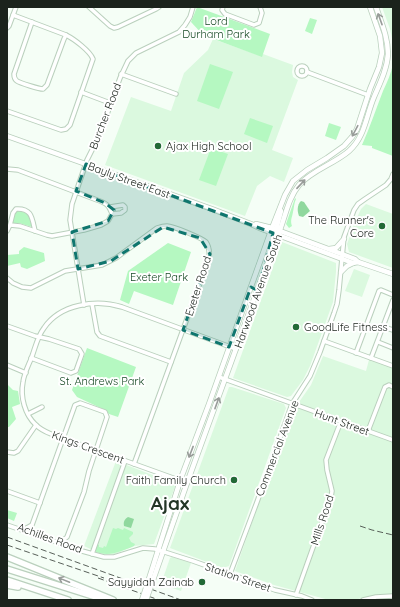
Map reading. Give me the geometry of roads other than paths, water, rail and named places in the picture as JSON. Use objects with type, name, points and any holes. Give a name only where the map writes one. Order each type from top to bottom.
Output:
[{"type":"highway","points":[[7,557],[113,600]]},
{"type":"highway","points":[[7,569],[105,600]]},
{"type":"highway","points":[[7,580],[68,600]]},
{"type":"highway","points":[[7,585],[51,595]]},
{"type":"main road","name":"Harwood Avenue South","points":[[142,600],[188,483],[258,291],[284,196],[293,181],[344,146],[357,129],[379,67],[382,53],[380,36],[370,7]]},
{"type":"main road","name":"Harwood Avenue South","points":[[161,551],[180,481],[251,287],[292,195],[299,185],[308,177],[349,151],[357,142],[362,132],[386,65],[388,53],[386,33],[376,7]]},
{"type":"main road","points":[[368,95],[374,97]]},
{"type":"main road","name":"Bayly Street East","points":[[7,136],[251,224],[262,230],[275,232]]},
{"type":"main road","points":[[275,232],[328,249],[343,257]]},
{"type":"main road","points":[[275,232],[343,257],[355,259],[356,262],[393,274]]},
{"type":"main road","points":[[328,249],[336,248],[344,239]]},
{"type":"main road","points":[[341,272],[346,266],[356,262]]},
{"type":"main road","points":[[251,287],[258,291]]},
{"type":"main road","points":[[201,424],[208,427]]},
{"type":"main road","name":"Harwood Avenue South","points":[[146,600],[150,582]]},
{"type":"street","points":[[7,28],[16,7]]},
{"type":"street","points":[[89,7],[114,28],[159,7]]},
{"type":"street","name":"Burcher Road","points":[[84,305],[70,212],[86,164],[100,134],[121,74],[128,61],[136,53],[179,32],[188,21],[193,7]]},
{"type":"street","points":[[223,7],[222,10],[225,14],[254,25],[259,23],[262,13],[260,7]]},
{"type":"street","points":[[7,110],[63,130],[68,128],[93,59],[92,55],[72,38],[13,15]]},
{"type":"street","points":[[32,22],[14,74],[16,80],[22,83],[39,89],[47,85],[66,35]]},
{"type":"street","points":[[307,72],[368,95]]},
{"type":"street","points":[[121,74],[176,94]]},
{"type":"street","points":[[81,92],[110,103]]},
{"type":"street","points":[[7,169],[18,170],[105,202],[110,207],[112,214],[108,221],[101,225],[52,236],[20,226],[10,225]]},
{"type":"street","points":[[392,179],[393,174]]},
{"type":"street","name":"Commercial Avenue","points":[[230,574],[292,404],[310,376],[337,304],[344,239],[354,210],[358,204],[386,185],[392,179]]},
{"type":"street","points":[[110,207],[123,205],[125,207],[125,210],[121,213],[112,214]]},
{"type":"street","points":[[7,231],[13,213],[16,209],[20,209],[29,212],[32,216],[35,231]]},
{"type":"street","name":"Exeter Road","points":[[78,268],[102,265],[111,261],[157,228],[169,226],[200,238],[206,242],[209,248],[210,254],[208,261],[134,464]]},
{"type":"street","points":[[7,278],[13,283],[22,287],[31,288],[65,271],[78,268]]},
{"type":"street","points":[[356,353],[377,294],[381,290],[393,295]]},
{"type":"street","points":[[371,358],[393,300]]},
{"type":"street","points":[[92,304],[97,332],[100,336],[172,362]]},
{"type":"street","name":"Kings Crescent","points":[[188,483],[63,439],[36,425],[28,414],[22,394],[23,382],[31,358],[44,327],[52,318],[70,308],[92,304],[118,306],[236,349]]},
{"type":"street","points":[[7,326],[79,349],[82,354],[76,371],[73,372],[31,358]]},
{"type":"street","points":[[383,326],[393,330]]},
{"type":"street","points":[[324,341],[393,366]]},
{"type":"street","points":[[378,342],[393,348]]},
{"type":"street","points":[[7,365],[26,372]]},
{"type":"street","points":[[219,376],[225,379]]},
{"type":"street","name":"Hunt Street","points":[[225,379],[393,440]]},
{"type":"street","points":[[368,431],[385,387],[393,387]]},
{"type":"street","points":[[26,529],[32,525],[75,405],[80,403],[84,404],[105,412],[107,417],[89,471],[87,482],[67,537],[61,542]]},
{"type":"street","points":[[28,414],[42,407]]},
{"type":"street","name":"Mills Road","points":[[296,595],[332,497],[326,460],[341,421]]},
{"type":"street","points":[[7,452],[18,452],[36,425]]},
{"type":"street","points":[[92,554],[125,461]]},
{"type":"street","points":[[7,491],[40,503]]},
{"type":"street","name":"Achilles Road","points":[[7,524],[82,551],[104,557],[110,557],[143,548],[161,551]]},
{"type":"street","name":"Achilles Road","points":[[7,524],[35,532],[92,554]]},
{"type":"street","points":[[32,525],[35,532]]},
{"type":"street","points":[[67,537],[70,545]]},
{"type":"street","name":"Station Street","points":[[161,551],[275,590],[312,600]]},
{"type":"street","points":[[363,600],[376,597],[392,597]]},
{"type":"railway","points":[[360,526],[393,535]]},
{"type":"railway","points":[[7,537],[181,600]]},
{"type":"railway","points":[[7,545],[104,578]]},
{"type":"railway","points":[[98,578],[159,600]]},
{"type":"place","name":"Ajax High School","points":[[158,146]]},
{"type":"place","name":"The Runner's Core","points":[[382,226]]},
{"type":"place","name":"GoodLife Fitness","points":[[296,327]]},
{"type":"place","name":"Faith Family Church","points":[[234,480]]},
{"type":"place","name":"Sayyidah Zainab","points":[[202,582]]},
{"type":"district","name":"Ajax","points":[[170,503]]},
{"type":"park label","name":"Lord Durham Park","points":[[216,27]]},
{"type":"park label","name":"Exeter Park","points":[[159,277]]},
{"type":"park label","name":"St. Andrews Park","points":[[102,381]]}]
